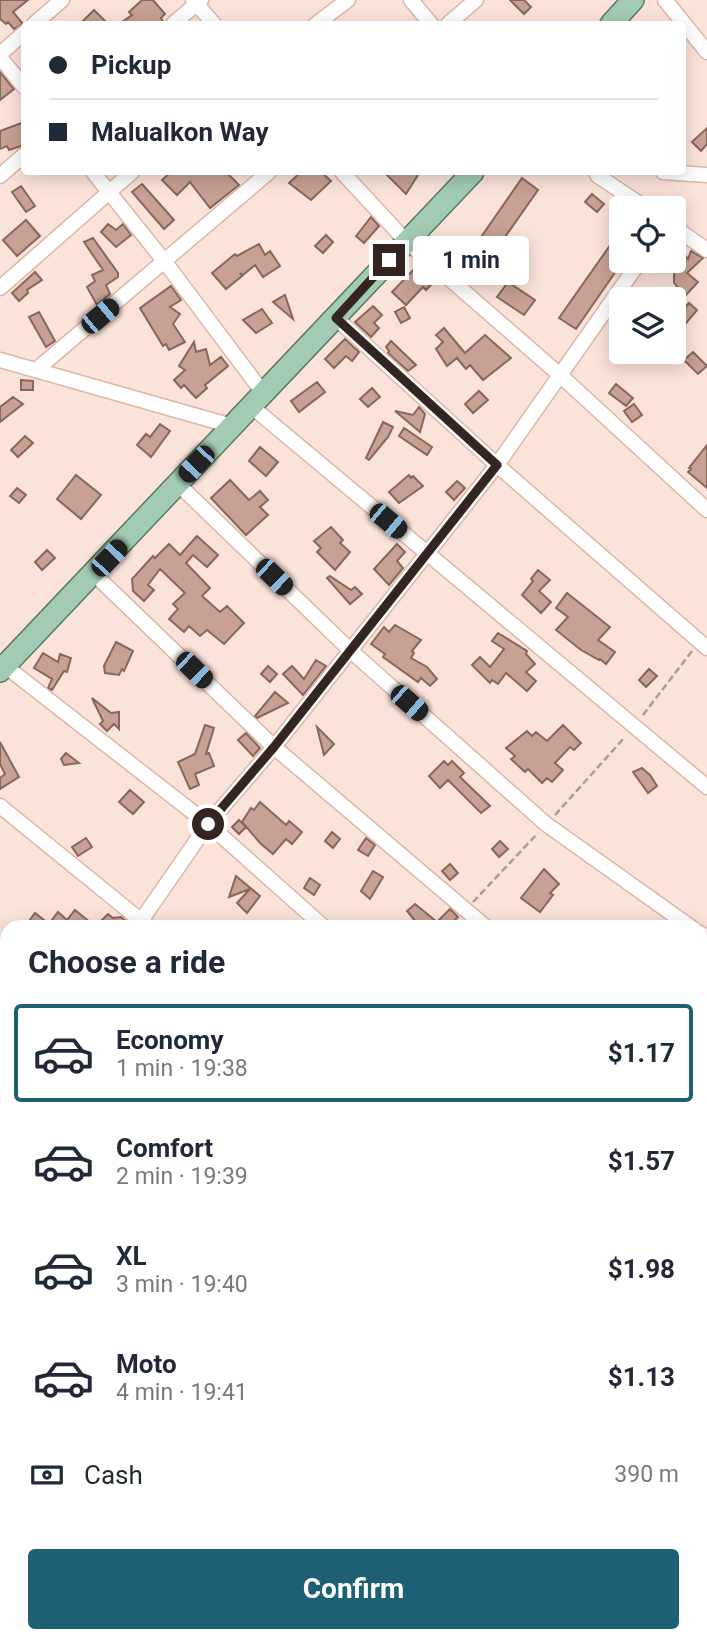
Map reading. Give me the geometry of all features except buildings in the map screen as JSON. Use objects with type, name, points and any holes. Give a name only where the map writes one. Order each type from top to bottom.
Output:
[{"type":"main road","points":[[614,21],[633,0]]},
{"type":"main road","points":[[1,666],[94,575],[470,175]]},
{"type":"street","points":[[38,21],[62,0]]},
{"type":"street","points":[[320,21],[348,0]]},
{"type":"street","points":[[411,0],[428,21]]},
{"type":"street","points":[[452,21],[476,0]]},
{"type":"street","points":[[664,0],[681,21]]},
{"type":"street","points":[[176,21],[197,1],[212,21]]},
{"type":"street","points":[[686,27],[707,52]]},
{"type":"street","points":[[21,36],[0,56],[21,83]]},
{"type":"street","points":[[0,176],[21,158]]},
{"type":"street","points":[[686,174],[707,176]]},
{"type":"street","points":[[95,175],[165,262],[258,400],[427,554],[707,787]]},
{"type":"street","points":[[0,288],[128,175]]},
{"type":"street","points":[[36,370],[266,175]]},
{"type":"street","points":[[345,175],[406,241],[561,376],[707,510]]},
{"type":"street","points":[[598,175],[628,196]]},
{"type":"street","points":[[686,235],[707,250]]},
{"type":"street","points":[[146,920],[208,824],[274,747],[497,465],[632,273]]},
{"type":"street","points":[[336,318],[497,465],[703,645]]},
{"type":"street","points":[[0,360],[232,426]]},
{"type":"street","points":[[178,484],[351,651],[546,824],[681,920]]},
{"type":"street","points":[[94,575],[274,747],[478,920]]},
{"type":"street","points":[[1,666],[208,824],[316,920]]},
{"type":"street","points":[[0,806],[137,920]]},
{"type":"path","points":[[457,920],[634,726],[703,645]]},
{"type":"route","points":[[208,824],[274,747],[497,465],[336,318],[389,260]]}]
